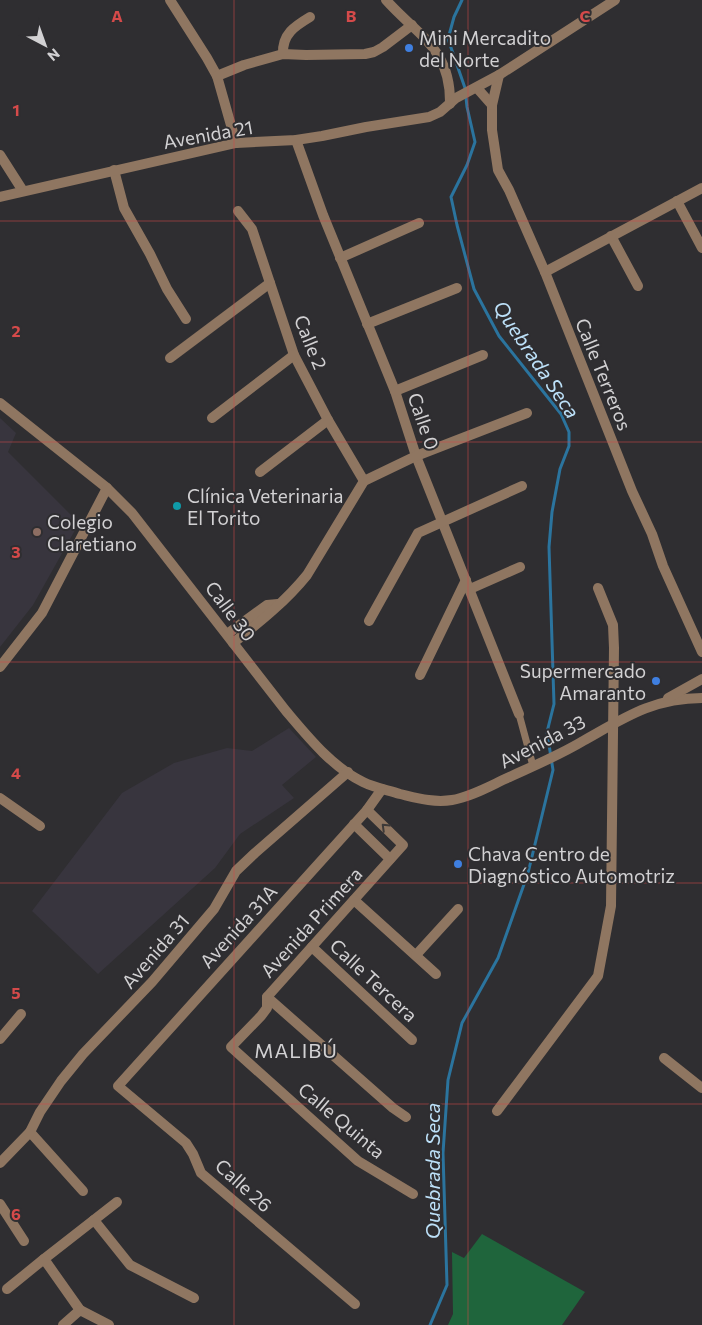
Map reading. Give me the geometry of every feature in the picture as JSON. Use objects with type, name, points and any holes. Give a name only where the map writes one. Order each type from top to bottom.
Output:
[{"type":"street","points":[[170,0],[217,76],[236,143]]},
{"type":"street","points":[[386,0],[434,48],[449,81],[453,101]]},
{"type":"street","name":"Avenida 21","points":[[0,197],[236,143],[296,140],[429,118],[615,0]]},
{"type":"street","points":[[283,54],[282,45],[288,32],[310,16]]},
{"type":"street","points":[[217,76],[244,65],[283,54],[326,55],[374,52],[412,24]]},
{"type":"street","name":"Calle Terreros","points":[[499,75],[492,105],[492,130],[498,170],[509,190],[545,272],[632,491],[702,652]]},
{"type":"street","points":[[474,89],[492,105]]},
{"type":"street","name":"Calle 0","points":[[296,140],[323,215],[395,391],[416,456],[519,714]]},
{"type":"street","points":[[0,155],[23,191]]},
{"type":"street","points":[[114,170],[124,208],[186,319]]},
{"type":"street","points":[[545,272],[702,188]]},
{"type":"street","points":[[677,201],[702,248]]},
{"type":"street","name":"Calle 2","points":[[238,211],[252,230],[294,355],[328,420],[364,481]]},
{"type":"street","points":[[340,258],[419,223]]},
{"type":"street","points":[[611,236],[638,286]]},
{"type":"street","points":[[170,358],[270,283]]},
{"type":"street","points":[[367,324],[457,288]]},
{"type":"street","points":[[212,418],[294,355]]},
{"type":"street","points":[[395,391],[483,355]]},
{"type":"street","name":"Calle 30","points":[[0,403],[107,488],[132,513],[286,711],[309,738],[332,760],[364,782],[382,789],[420,799],[453,800]]},
{"type":"street","points":[[233,643],[273,612],[278,604],[296,589],[307,575],[364,481],[416,456],[527,413]]},
{"type":"street","points":[[260,472],[328,420]]},
{"type":"street","points":[[369,621],[418,534],[522,486]]},
{"type":"street","points":[[0,667],[42,613],[107,488]]},
{"type":"street","points":[[420,675],[468,585],[520,567]]},
{"type":"street","points":[[498,1110],[598,976],[611,906],[614,724],[613,625],[598,588]]},
{"type":"street","points":[[227,634],[267,605],[278,604]]},
{"type":"street","points":[[660,703],[702,679]]},
{"type":"street","name":"Avenida 33","points":[[453,800],[547,761],[614,724],[630,713],[682,698],[702,698]]},
{"type":"street","points":[[519,714],[533,766]]},
{"type":"street","name":"Avenida 31","points":[[0,1163],[30,1132],[40,1112],[61,1081],[152,982],[214,909],[236,871],[348,772]]},
{"type":"street","name":"Avenida 31A","points":[[118,1086],[367,810],[382,789]]},
{"type":"street","points":[[0,798],[40,826]]},
{"type":"street","name":"Avenida Primera","points":[[231,1047],[267,1008],[267,997],[404,845],[367,810]]},
{"type":"street","points":[[354,824],[390,859]]},
{"type":"street","points":[[354,900],[436,974]]},
{"type":"street","points":[[416,955],[458,909]]},
{"type":"street","name":"Calle Tercera","points":[[312,947],[412,1040]]},
{"type":"street","points":[[267,997],[394,1108],[406,1116]]},
{"type":"street","points":[[0,1039],[21,1014]]},
{"type":"street","name":"Calle Quinta","points":[[231,1047],[358,1162],[413,1194]]},
{"type":"street","points":[[664,1058],[702,1088]]},
{"type":"street","name":"Calle 26","points":[[118,1086],[186,1143],[201,1172],[355,1304]]},
{"type":"street","points":[[30,1132],[83,1191]]},
{"type":"street","points":[[7,1289],[116,1202]]},
{"type":"street","points":[[0,1204],[24,1241]]},
{"type":"street","points":[[94,1220],[130,1265],[194,1298]]},
{"type":"street","points":[[44,1259],[80,1310],[109,1325]]},
{"type":"street","points":[[62,1325],[80,1310]]},
{"type":"shaded area","name":"Colegio Claretiano","points":[[0,418],[16,433],[8,452],[79,523],[33,605],[0,647]]},
{"type":"shaded area","points":[[289,728],[316,757],[282,785],[294,798],[240,834],[215,868],[98,974],[32,911],[122,793],[174,763],[227,748],[252,751]]},
{"type":"green space","points":[[482,1234],[585,1292],[562,1325],[448,1325],[453,1314],[452,1252],[464,1258]]},
{"type":"waterway","name":"Quebrada Seca","points":[[430,1325],[447,1285],[443,1153],[448,1080],[462,1023],[498,958],[528,873],[553,770],[547,732],[554,704],[549,547],[552,512],[560,469],[569,446],[569,432],[561,414],[499,336],[474,289],[457,225],[451,197],[467,165],[475,142],[465,88],[448,39],[454,17],[462,0]]},
{"type":"place","name":"Mini Mercadito del Norte","points":[[409,48]]},
{"type":"place","name":"Clínica Veterinaria El Torito","points":[[177,506]]},
{"type":"place","name":"Colegio Claretiano","points":[[37,532]]},
{"type":"place","name":"Supermercado Amaranto","points":[[656,681]]},
{"type":"place","name":"Chava Centro de Diagnóstico Automotriz","points":[[458,864]]},
{"type":"district","name":"MALIBÚ","points":[[296,1050]]}]
